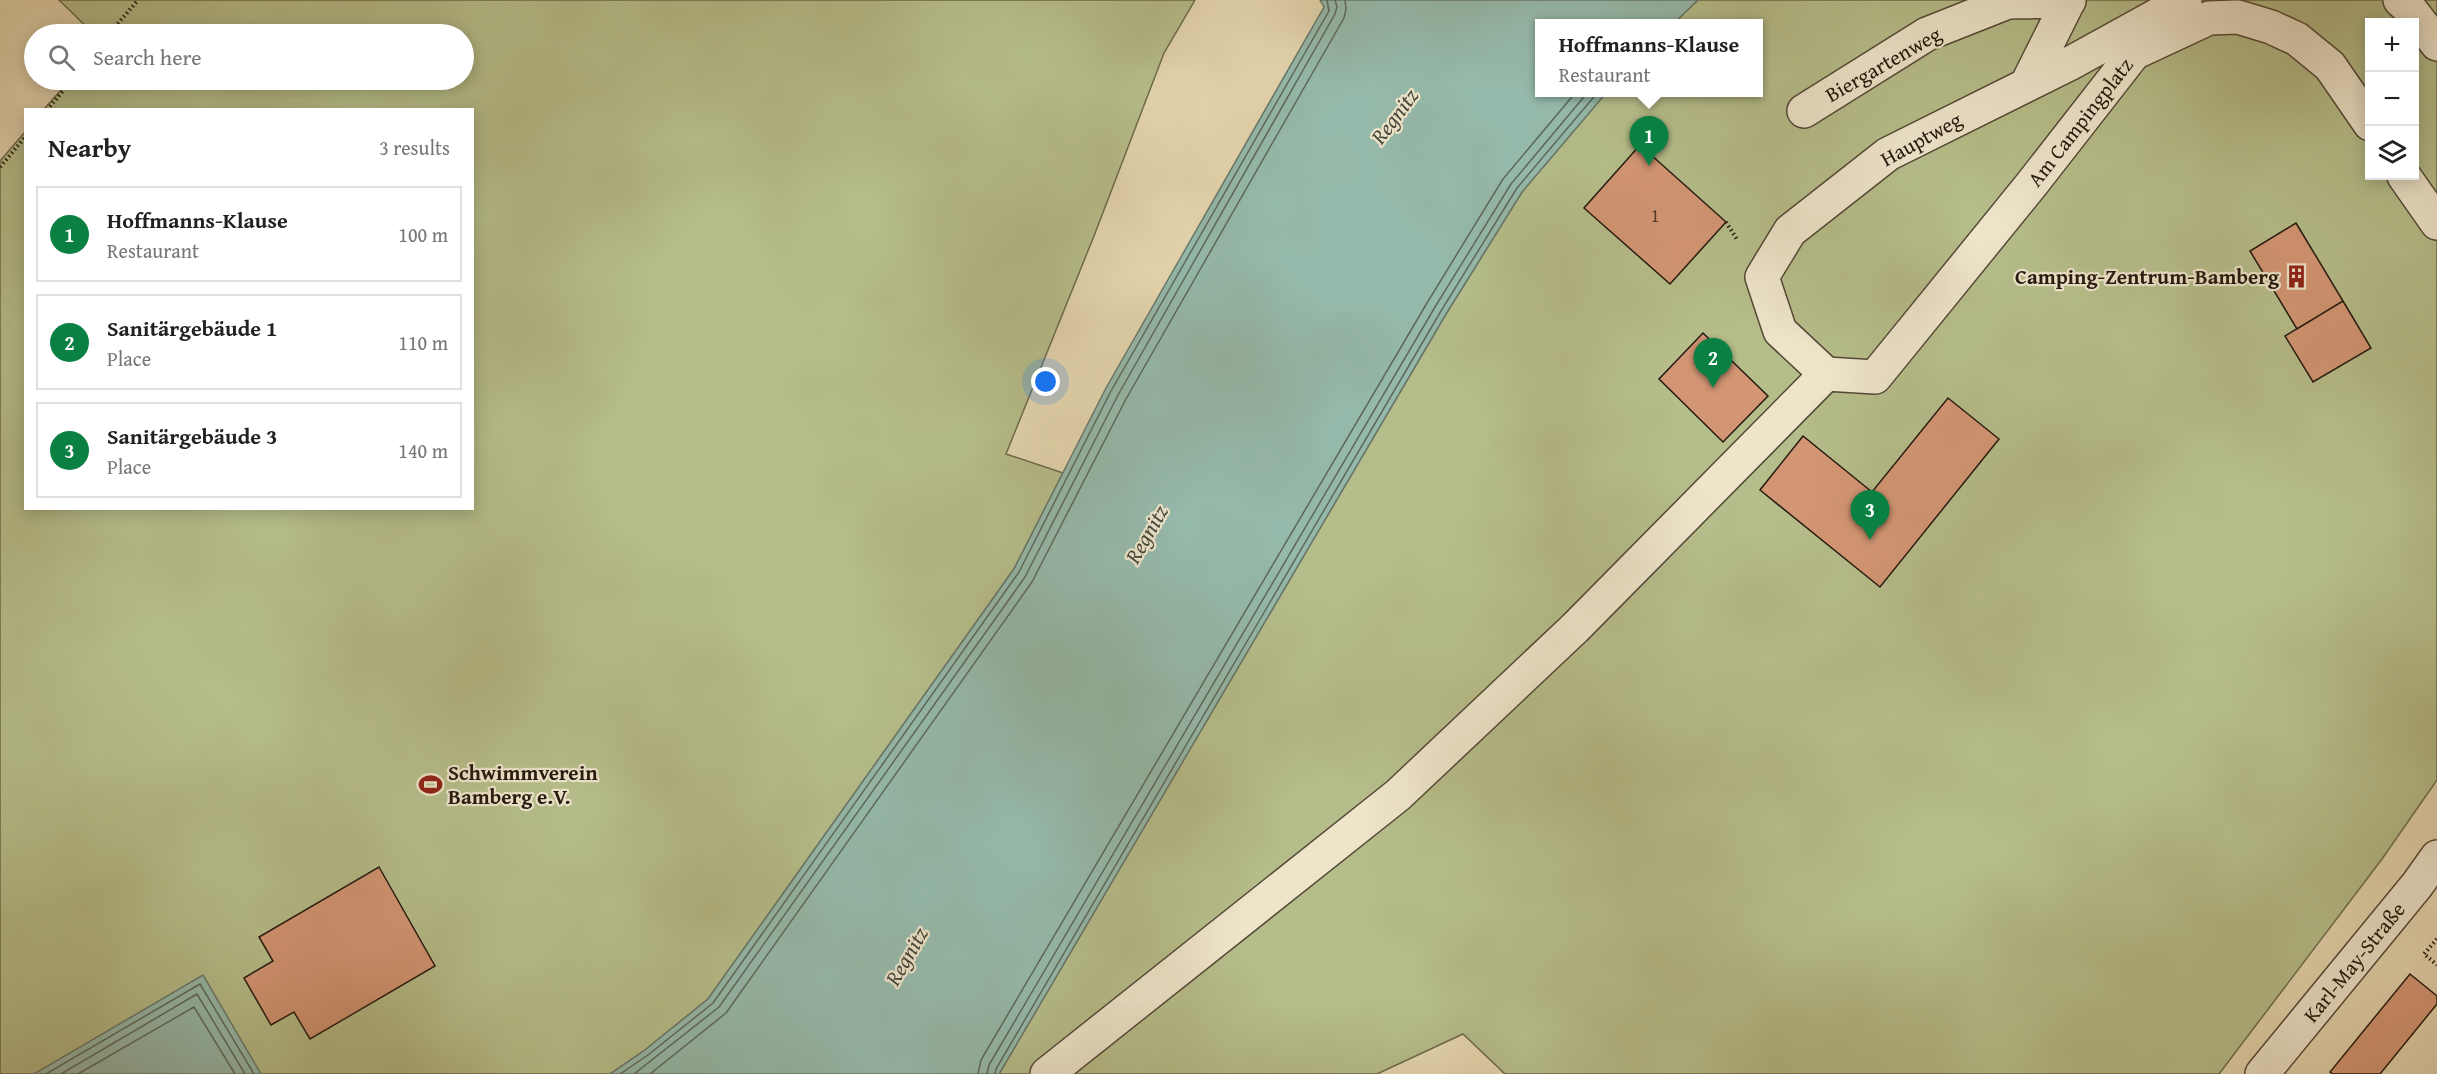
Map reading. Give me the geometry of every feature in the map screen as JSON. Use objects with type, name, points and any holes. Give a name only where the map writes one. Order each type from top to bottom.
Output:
[{"type":"street","name":"Hauptweg","points":[[1826,374],[1780,331],[1762,277],[1790,231],[1888,154],[2027,84],[2185,0]]},
{"type":"street","points":[[2400,0],[2410,9],[2437,45]]},
{"type":"street","points":[[2027,84],[2069,1]]},
{"type":"street","name":"Biergartenweg","points":[[1804,111],[1927,34],[2008,3],[2069,1]]},
{"type":"street","name":"Am Campingplatz","points":[[1826,374],[1875,377],[2031,185],[2134,53],[2209,18],[2238,17],[2271,27],[2297,39],[2330,66],[2365,117]]},
{"type":"street","points":[[2407,180],[2437,223]]},
{"type":"street","points":[[1047,1074],[1398,795],[1575,628],[1826,374]]},
{"type":"street","name":"Karl-May-Straße","points":[[2270,1071],[2437,857]]},
{"type":"path","points":[[118,24],[138,0]]},
{"type":"path","points":[[49,108],[64,90]]},
{"type":"path","points":[[0,167],[24,138]]},
{"type":"path","points":[[2437,939],[2424,954],[2437,965]]},
{"type":"green space","name":"Schwimmverein Bamberg e.V.","points":[[59,0],[1195,0],[1164,53],[1094,236],[1006,454],[1063,473],[1014,569],[708,999],[645,1050],[610,1074],[0,1074],[0,161],[24,133],[24,510],[474,510],[474,108],[45,108],[61,90],[474,90],[474,24],[84,24]]},
{"type":"green space","points":[[1698,0],[2437,0],[2437,780],[2382,859],[2219,1074],[1505,1074],[1463,1034],[1377,1074],[999,1074],[1446,314],[1522,192],[1603,97],[1763,97],[1763,19],[1678,19]]},
{"type":"water","name":"Regnitz","points":[[1320,0],[1698,0],[1678,19],[1535,19],[1535,97],[1603,97],[1522,192],[1446,314],[999,1074],[610,1074],[645,1050],[708,999],[1014,569],[1106,388],[1324,7]]},
{"type":"water","points":[[203,975],[261,1074],[34,1074]]},
{"type":"building","points":[[1640,145],[1726,222],[1670,284],[1584,208]]},
{"type":"building","name":"Camping-Zentrum-Bamberg","points":[[2296,223],[2343,301],[2297,329],[2250,251]]},
{"type":"building","points":[[2343,301],[2371,348],[2313,382],[2285,336]]},
{"type":"building","points":[[1703,333],[1768,396],[1723,442],[1659,379]]},
{"type":"building","points":[[1948,398],[1999,439],[1880,587],[1760,490],[1803,436],[1872,492]]},
{"type":"building","points":[[379,867],[435,966],[310,1039],[294,1012],[271,1025],[244,978],[273,961],[259,937]]},
{"type":"building","points":[[2410,974],[2437,996],[2437,1004],[2380,1074],[2333,1074],[2330,1072]]},
{"type":"place","name":"Hoffmanns-Klause","points":[[1649,166]]},
{"type":"place","name":"Camping-Zentrum-Bamberg","points":[[2297,276]]},
{"type":"place","name":"Sanitärgebäude 1","points":[[1713,388]]},
{"type":"place","name":"Sanitärgebäude 3","points":[[1870,540]]},
{"type":"place","name":"Schwimmverein Bamberg e.V.","points":[[430,784]]}]
